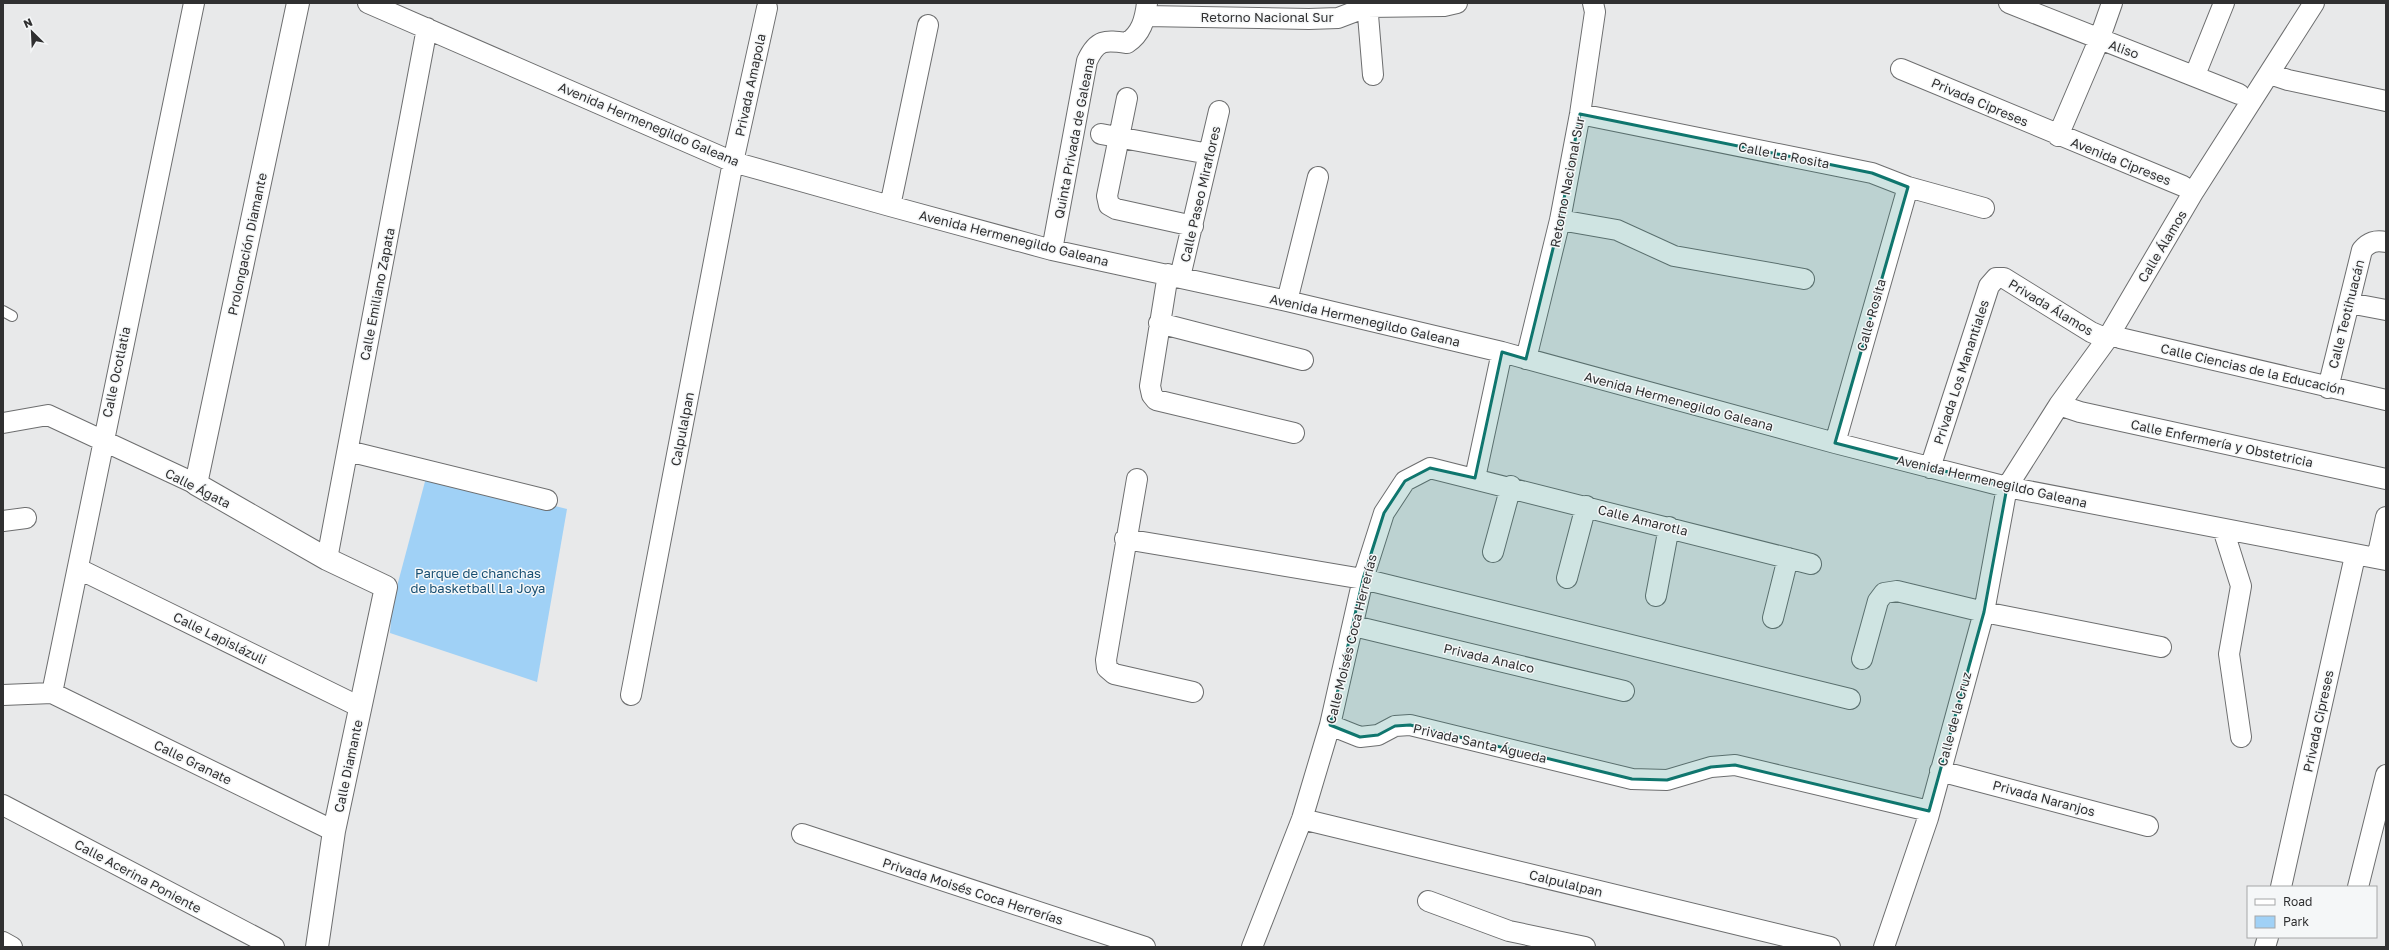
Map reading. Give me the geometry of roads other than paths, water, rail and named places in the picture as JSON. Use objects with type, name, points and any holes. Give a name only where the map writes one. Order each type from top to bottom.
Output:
[{"type":"street","name":"Calle Ocotlatia","points":[[52,693],[79,569],[102,442],[194,3]]},
{"type":"street","name":"Prolongación Diamante","points":[[196,484],[298,3]]},
{"type":"street","name":"Avenida Hermenegildo Galeana","points":[[368,3],[733,162],[890,206],[1052,250],[1287,301],[1502,352],[1835,443],[2007,487],[2355,556],[2381,559]]},
{"type":"street","name":"Retorno Nacional Sur","points":[[1147,10],[1309,19],[1338,18],[1367,5],[1444,6],[1457,3]]},
{"type":"street","name":"Retorno Nacional Sur","points":[[1526,359],[1560,220],[1580,114],[1595,12],[1592,3]]},
{"type":"street","name":"Aliso","points":[[2009,3],[2099,40],[2195,74],[2239,94]]},
{"type":"street","points":[[2058,136],[2099,40],[2112,3]]},
{"type":"street","name":"Calle Álamos","points":[[2007,487],[2059,405],[2113,338],[2194,191],[2314,3]]},
{"type":"street","points":[[2195,74],[2224,4]]},
{"type":"street","points":[[1367,5],[1373,75]]},
{"type":"street","name":"Privada Amapola","points":[[733,162],[767,8]]},
{"type":"street","name":"Quinta Privada de Galeana","points":[[1052,250],[1087,61],[1094,47],[1108,41],[1127,43],[1137,37],[1147,10]]},
{"type":"street","points":[[890,206],[928,25]]},
{"type":"street","name":"Calle Emiliano Zapata","points":[[327,559],[427,28]]},
{"type":"street","name":"Privada Cipreses","points":[[1901,69],[2058,136]]},
{"type":"street","points":[[2270,74],[2288,80],[2386,101]]},
{"type":"street","points":[[1127,98],[1110,135],[1107,196],[1109,205],[1116,209],[1193,226]]},
{"type":"street","name":"Calle Paseo Miraflores","points":[[1219,111],[1193,226],[1174,276],[1159,323],[1150,386],[1152,395],[1156,400],[1294,433]]},
{"type":"street","name":"Calle La Rosita","points":[[1580,114],[1872,173],[1908,187],[1984,208]]},
{"type":"street","points":[[1110,135],[1209,154]]},
{"type":"street","name":"Avenida Cipreses","points":[[2058,136],[2183,186]]},
{"type":"street","name":"Calpulalpan","points":[[631,696],[733,162]]},
{"type":"street","points":[[1287,301],[1318,177]]},
{"type":"street","name":"Calle Rosita","points":[[1835,443],[1908,187]]},
{"type":"street","points":[[1560,220],[1616,230],[1674,256],[1804,279]]},
{"type":"street","name":"Calle Teotihuacán","points":[[2328,388],[2362,250],[2377,242]]},
{"type":"street","name":"Privada Álamos","points":[[1996,278],[2004,278],[2091,332],[2113,338]]},
{"type":"street","name":"Privada Los Manantiales","points":[[1930,468],[1989,286],[1996,278]]},
{"type":"street","points":[[2349,303],[2386,310]]},
{"type":"street","points":[[1159,323],[1303,360]]},
{"type":"street","name":"Calle Ciencias de la Educación","points":[[2113,338],[2386,400]]},
{"type":"street","points":[[1475,478],[1502,352]]},
{"type":"street","name":"Calle Enfermería y Obstetricia","points":[[2059,405],[2080,412],[2386,479]]},
{"type":"street","name":"Calle Ágata","points":[[3,422],[48,415],[102,442],[196,484],[327,559],[386,587]]},
{"type":"street","points":[[348,451],[547,500]]},
{"type":"street","name":"Calle Moisés Coca Herrerías","points":[[1252,947],[1302,819],[1330,725],[1354,626],[1363,579],[1384,513],[1405,481],[1430,468],[1475,478]]},
{"type":"street","name":"Calle Amarotla","points":[[1475,478],[1811,564]]},
{"type":"street","points":[[1137,479],[1125,539],[1106,660],[1108,668],[1114,674],[1193,692]]},
{"type":"street","points":[[1493,552],[1511,486]]},
{"type":"street","name":"Calle de la Cruz","points":[[1884,947],[1929,811],[1984,612],[2007,487]]},
{"type":"street","points":[[1566,578],[1586,506]]},
{"type":"street","points":[[2381,559],[2386,517]]},
{"type":"street","points":[[3,521],[26,518]]},
{"type":"street","points":[[1656,596],[1669,527]]},
{"type":"street","points":[[2223,529],[2242,586],[2229,654],[2241,737]]},
{"type":"street","points":[[1125,539],[1363,579],[1850,699]]},
{"type":"street","name":"Privada Cipreses","points":[[2280,886],[2355,556]]},
{"type":"street","points":[[1773,618],[1788,558]]},
{"type":"street","name":"Calle Lapislázuli","points":[[79,569],[360,707]]},
{"type":"street","name":"Calle Diamante","points":[[317,947],[334,831],[386,587]]},
{"type":"street","points":[[1862,659],[1878,601],[1884,593],[1897,591],[1984,612],[2162,647]]},
{"type":"street","name":"Privada Analco","points":[[1354,626],[1624,691]]},
{"type":"street","points":[[3,695],[52,693]]},
{"type":"street","name":"Calle Granate","points":[[52,693],[334,831]]},
{"type":"street","name":"Privada Santa Águeda","points":[[1330,725],[1360,737],[1378,735],[1395,726],[1410,725],[1632,779],[1667,780],[1711,767],[1735,765],[1929,811]]},
{"type":"street","name":"Privada Naranjos","points":[[1940,771],[2148,826]]},
{"type":"street","points":[[2358,886],[2386,775]]},
{"type":"street","name":"Calle Acerina Poniente","points":[[3,805],[274,947]]},
{"type":"street","name":"Calpulalpan","points":[[1302,819],[1830,947]]},
{"type":"street","name":"Privada Moisés Coca Herrerías","points":[[802,834],[1145,947]]},
{"type":"street","points":[[1428,901],[1510,931],[1585,947]]},
{"type":"street","points":[[3,942],[12,947]]},
{"type":"park label","name":"Parque de chanchas de basketball La Joya","points":[[478,580]]}]
